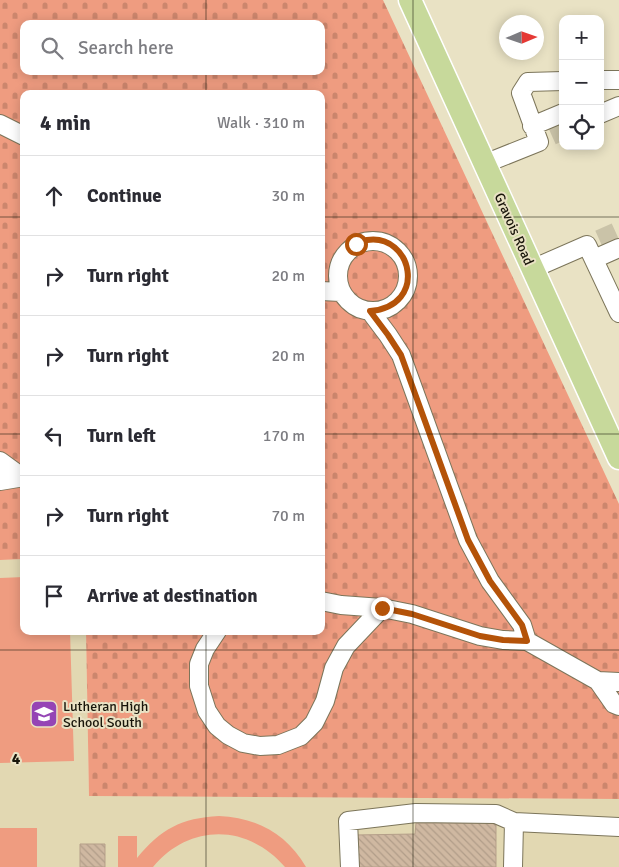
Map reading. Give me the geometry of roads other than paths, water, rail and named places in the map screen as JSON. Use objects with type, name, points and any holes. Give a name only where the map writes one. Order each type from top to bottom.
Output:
[{"type":"main road","name":"Gravois Road","points":[[410,0],[619,458]]},
{"type":"lane","points":[[604,80],[619,80]]},
{"type":"lane","points":[[484,164],[546,139],[532,126],[521,93],[528,82],[559,81]]},
{"type":"lane","points":[[532,126],[559,116]]},
{"type":"lane","points":[[0,124],[20,134]]},
{"type":"lane","points":[[366,240],[377,240],[388,243],[397,249],[404,258],[408,268],[408,279],[405,290],[391,306],[381,310],[370,311],[361,309],[346,299],[337,281],[338,270],[341,259],[347,250],[366,240]]},
{"type":"lane","points":[[532,269],[593,248],[619,248]]},
{"type":"lane","points":[[593,248],[619,313]]},
{"type":"lane","points":[[325,291],[341,292]]},
{"type":"lane","points":[[370,311],[401,355],[468,540],[490,581],[522,625],[527,641]]},
{"type":"lane","points":[[0,461],[20,475]]},
{"type":"lane","points":[[0,481],[20,478]]},
{"type":"lane","points":[[325,602],[340,606],[382,608],[412,614],[480,636],[503,640],[527,641],[598,681],[614,704],[619,706]]},
{"type":"lane","points":[[214,635],[199,664],[199,686],[207,711],[216,726],[243,743],[260,746],[278,745],[301,736],[314,723],[325,701],[334,668],[346,646],[382,608]]},
{"type":"lane","points":[[598,681],[619,682]]},
{"type":"lane","points":[[350,867],[348,821],[416,813],[496,814],[514,822],[619,827]]},
{"type":"lane","points":[[513,867],[514,822]]},
{"type":"tunnel","points":[[552,136],[559,133]]},
{"type":"tunnel","points":[[599,239],[619,230]]},
{"type":"place","name":"Lutheran High School South","points":[[44,714]]}]
